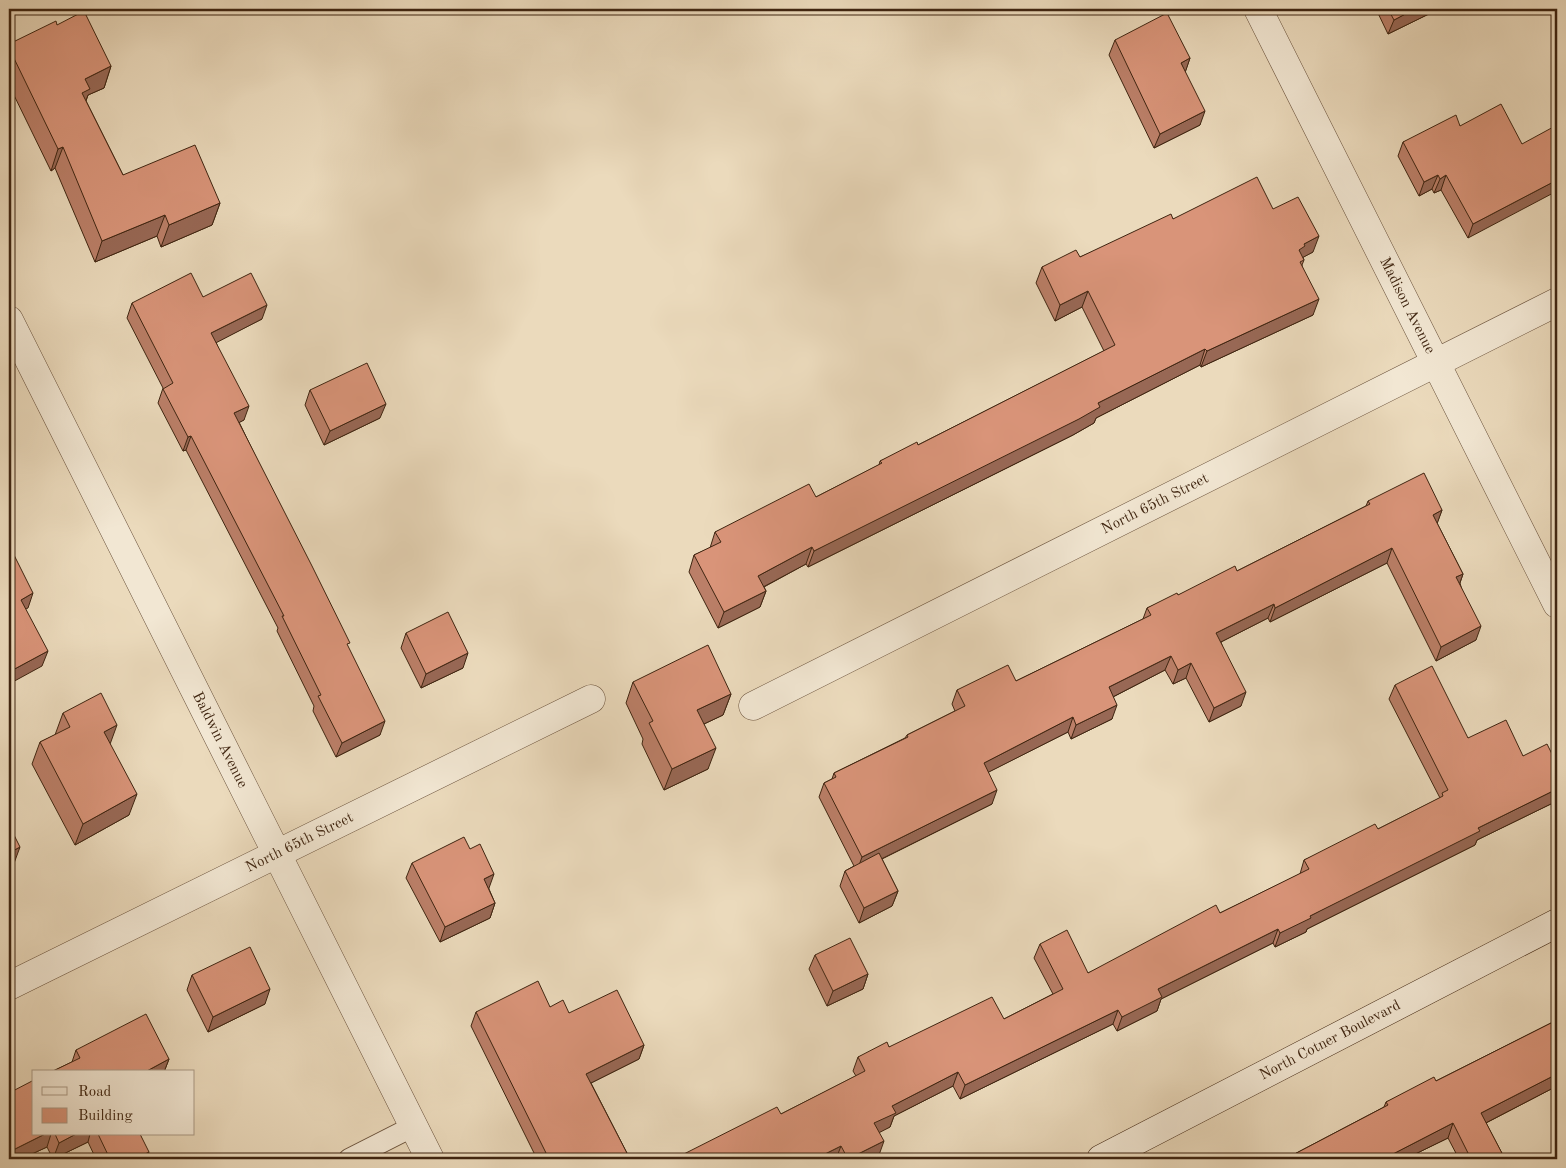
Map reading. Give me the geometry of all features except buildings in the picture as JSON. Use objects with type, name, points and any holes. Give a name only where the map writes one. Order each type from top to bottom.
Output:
[{"type":"street","name":"Madison Avenue","points":[[1258,9],[1557,604]]},
{"type":"street","name":"North 65th Street","points":[[753,706],[1557,302]]},
{"type":"street","name":"Baldwin Avenue","points":[[9,320],[430,1159]]},
{"type":"street","name":"North 65th Street","points":[[9,986],[275,853],[591,699]]},
{"type":"street","name":"North Cotner Boulevard","points":[[1101,1159],[1557,923]]},
{"type":"lane","points":[[349,1159],[414,1126]]}]
